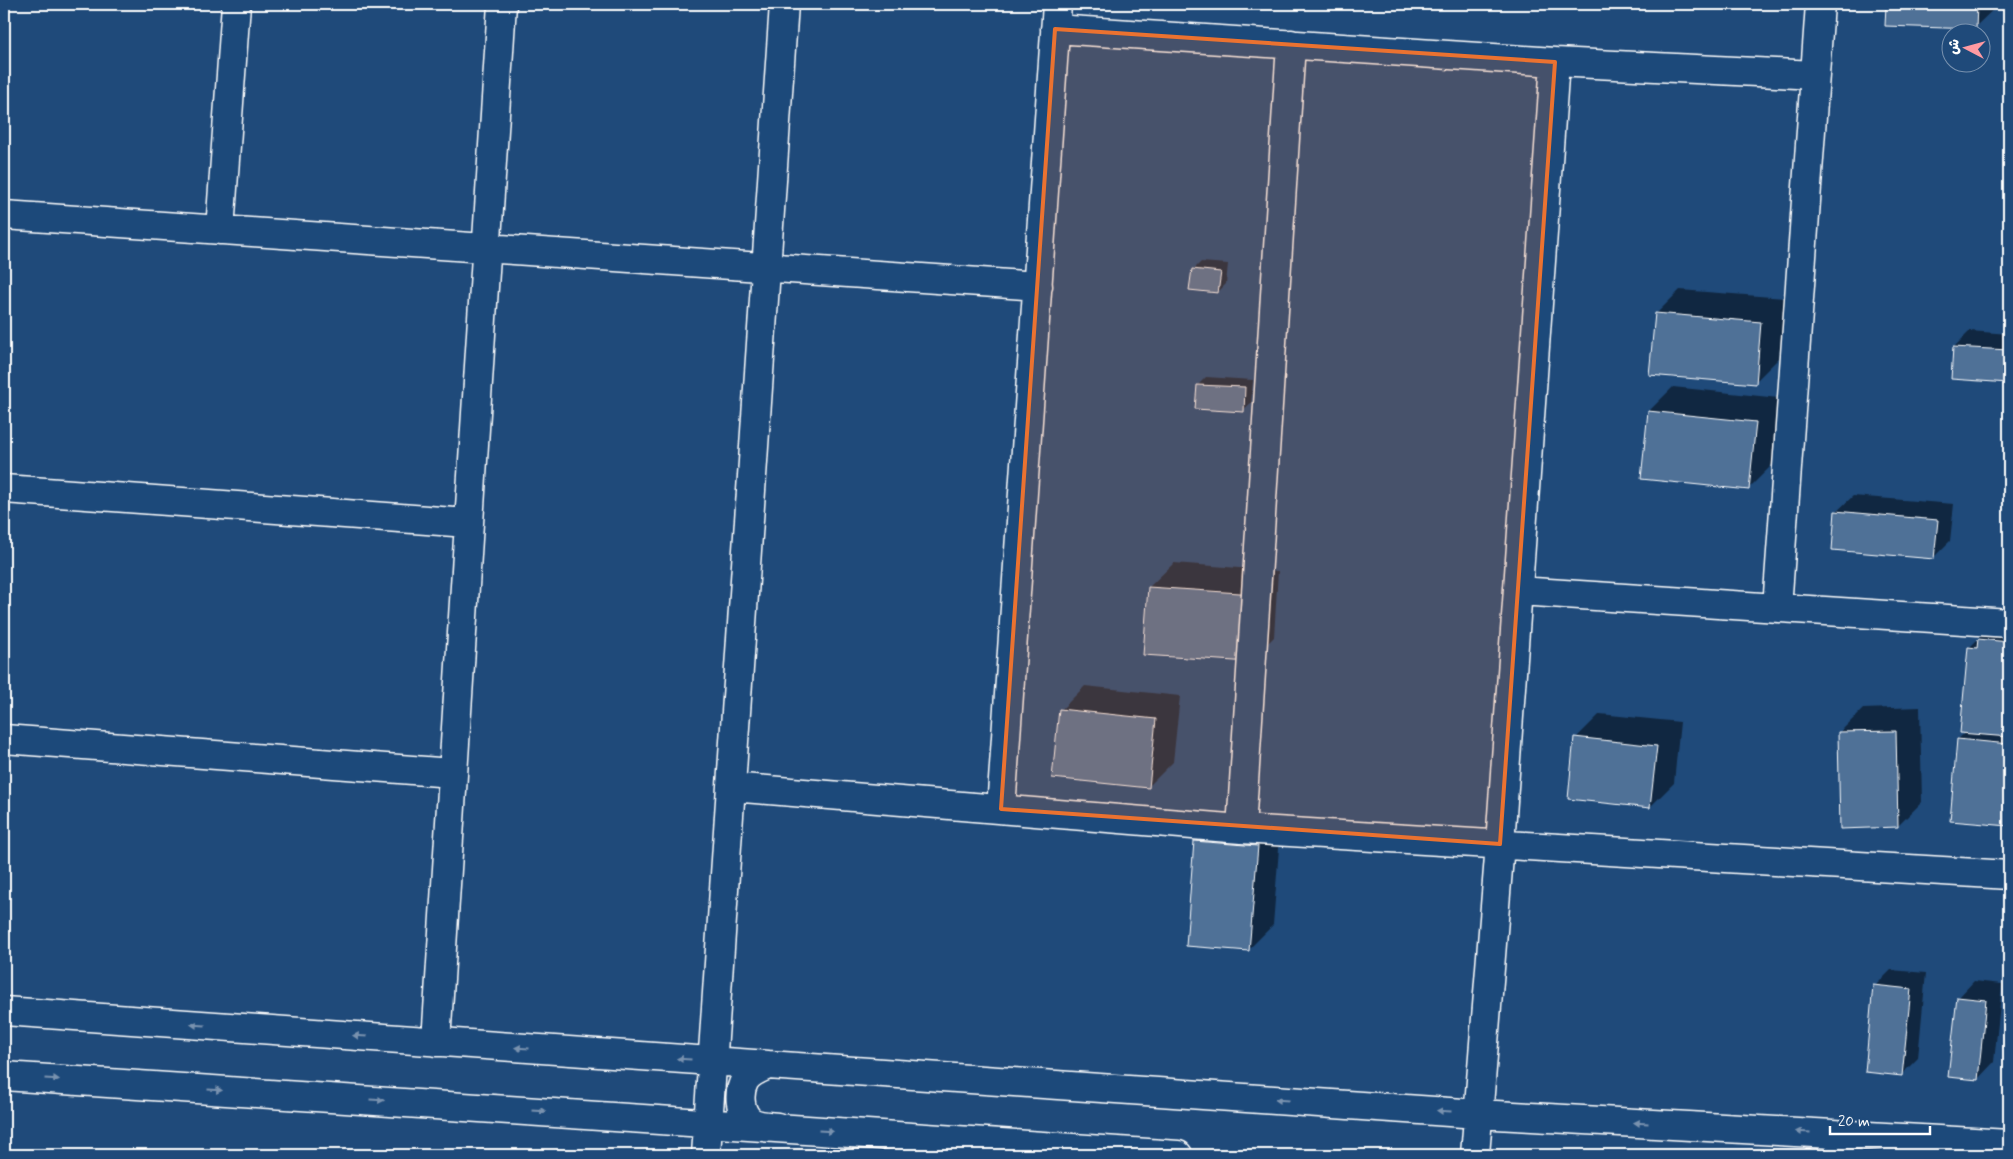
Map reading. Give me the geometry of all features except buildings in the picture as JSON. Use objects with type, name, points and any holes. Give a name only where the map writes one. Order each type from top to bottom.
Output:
[{"type":"street","points":[[220,230],[236,4]]},
{"type":"street","points":[[436,1042],[502,4]]},
{"type":"street","points":[[706,1155],[784,4]]},
{"type":"street","points":[[1777,608],[1820,4]]},
{"type":"street","points":[[1001,810],[1056,16],[1291,44],[1554,62],[1815,75]]},
{"type":"street","points":[[1242,829],[1291,44]]},
{"type":"street","points":[[1475,1155],[1500,844],[1554,62]]},
{"type":"street","points":[[4,215],[1038,286]]},
{"type":"street","points":[[4,489],[468,523]]},
{"type":"street","points":[[1518,591],[2009,623]]},
{"type":"street","points":[[4,738],[452,772]]},
{"type":"street","points":[[731,787],[1242,829],[2009,875]]},
{"type":"street","points":[[4,1011],[1478,1114],[2009,1144]]},
{"type":"street","points":[[768,1065],[755,1070],[745,1080],[740,1093],[742,1108],[750,1121],[761,1125],[975,1149],[1178,1155]]},
{"type":"street","points":[[4,1076],[709,1110],[777,1127]]},
{"type":"street","points":[[709,1110],[740,1093]]},
{"type":"highlighted area","points":[[1055,29],[1555,62],[1500,844],[1001,809]]}]
